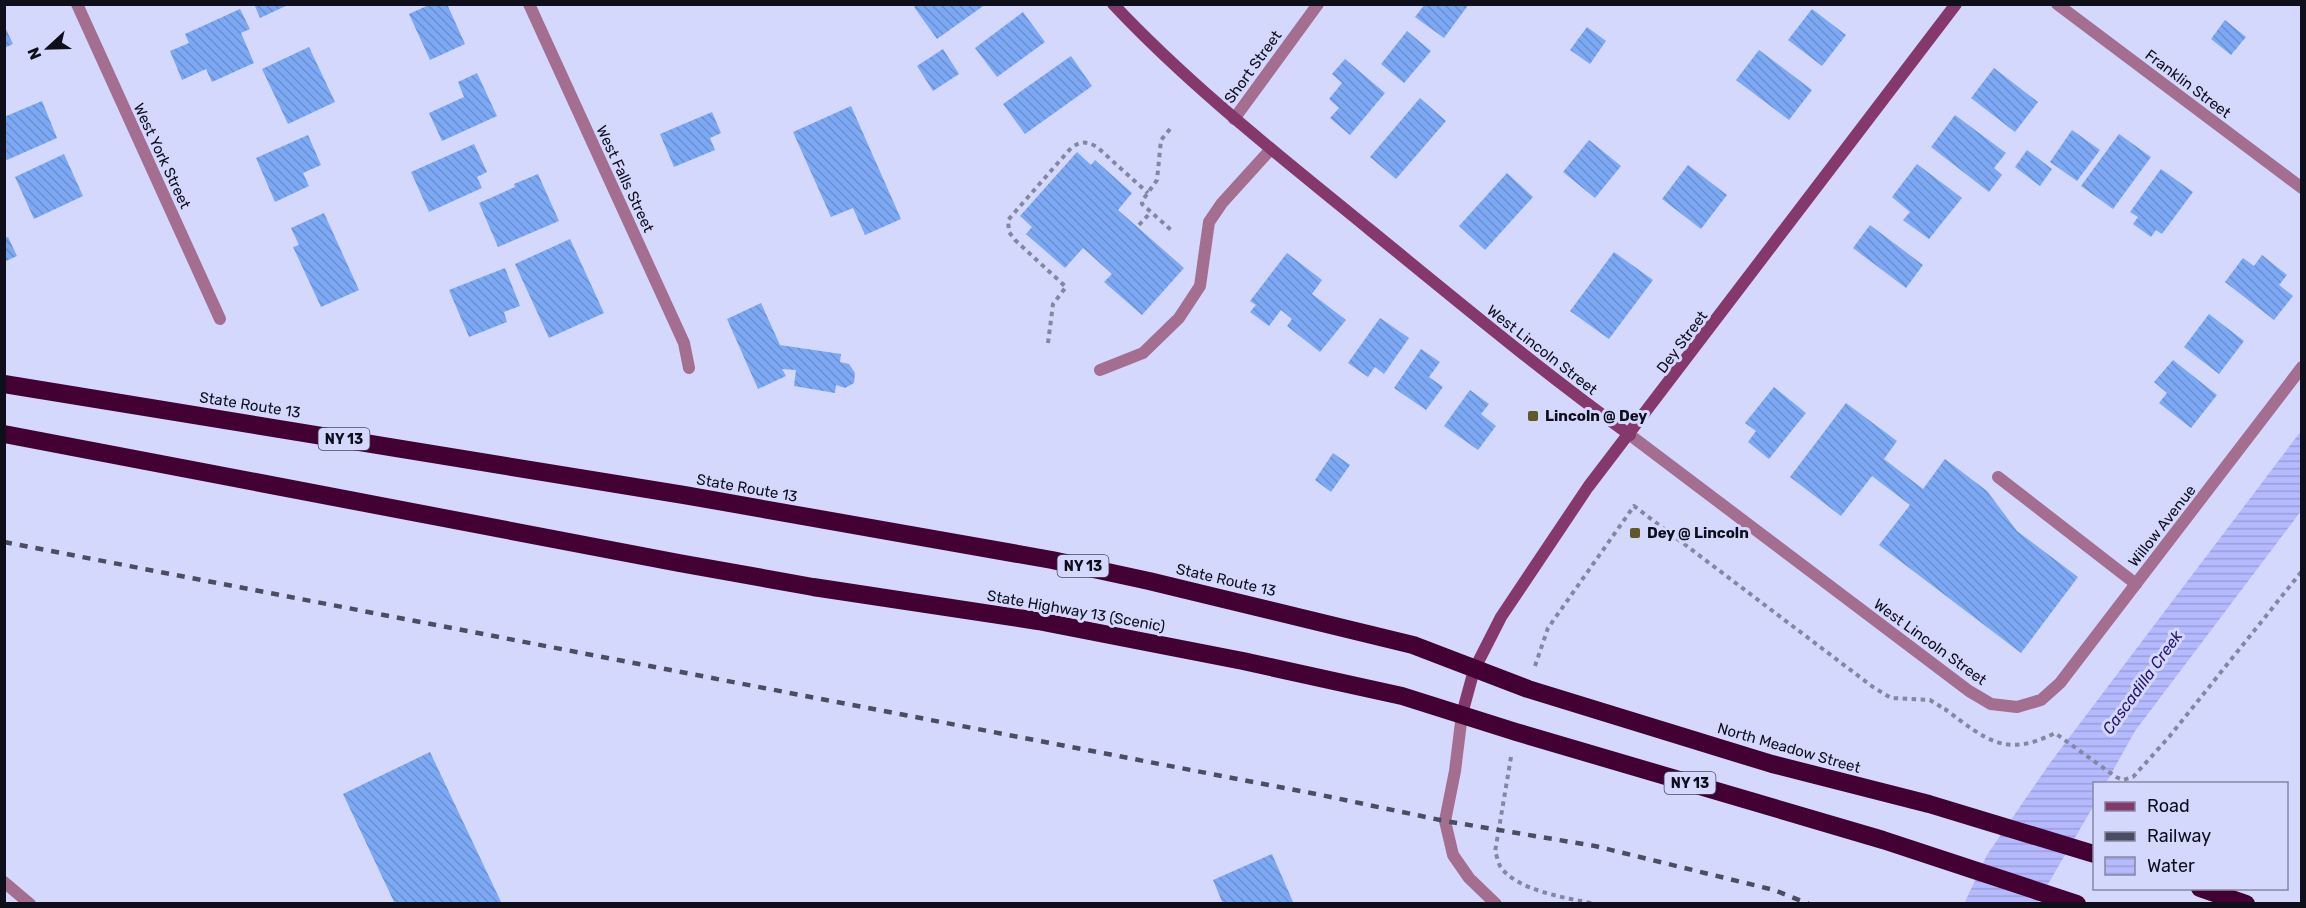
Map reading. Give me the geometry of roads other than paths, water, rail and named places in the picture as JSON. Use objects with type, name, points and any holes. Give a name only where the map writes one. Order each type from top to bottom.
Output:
[{"type":"highway","name":"State Route 13","points":[[4,384],[684,495],[1052,560],[1394,639],[1474,670]]},
{"type":"highway","name":"State Highway 13 (Scenic)","points":[[4,434],[679,563],[813,587],[1038,621],[1391,693],[1462,714]]},
{"type":"highway","name":"North Meadow Street","points":[[1474,670],[1527,689],[1772,764],[1929,804],[2093,854]]},
{"type":"highway","name":"NY 13","points":[[1462,714],[2077,903]]},
{"type":"highway","points":[[2206,890],[2246,903]]},
{"type":"street","name":"West York Street","points":[[76,4],[220,319]]},
{"type":"street","name":"West Falls Street","points":[[529,4],[684,343],[689,368]]},
{"type":"street","name":"West Lincoln Street","points":[[1113,4],[1141,35],[1234,119],[1558,383],[1969,691],[1991,704],[2017,707],[2041,699]]},
{"type":"street","name":"Short Street","points":[[1234,119],[1318,4]]},
{"type":"street","name":"Dey Street","points":[[1462,714],[1474,670],[1501,617],[1588,487],[1630,435],[1956,4]]},
{"type":"street","name":"Franklin Street","points":[[2057,4],[2301,188]]},
{"type":"street","points":[[1100,370],[1143,353],[1179,318],[1200,286],[1209,222],[1222,203],[1271,150]]},
{"type":"street","name":"Willow Avenue","points":[[2041,699],[2060,683],[2301,368]]},
{"type":"street","points":[[1998,477],[2136,584]]},
{"type":"street","points":[[1462,714],[1455,771],[1445,821],[1453,855],[1469,878],[1496,903]]},
{"type":"street","points":[[4,882],[30,903]]},
{"type":"water","name":"Cascadilla Creek","points":[[2301,431],[2301,511],[2135,731],[2107,782],[2093,782],[2093,807],[2037,903],[1964,904],[1987,855],[2050,763]]},
{"type":"railway","points":[[4,542],[1321,795],[1445,821],[1595,846],[1774,890],[1809,904]]},
{"type":"place","name":"Lincoln @ Dey","points":[[1533,416]]},
{"type":"place","name":"Dey @ Lincoln","points":[[1635,533]]}]
